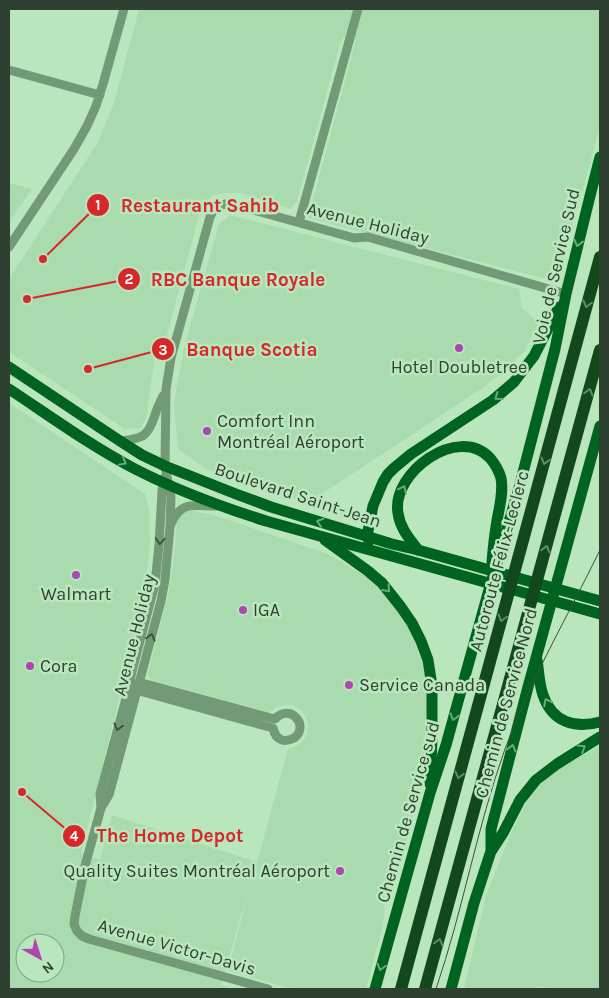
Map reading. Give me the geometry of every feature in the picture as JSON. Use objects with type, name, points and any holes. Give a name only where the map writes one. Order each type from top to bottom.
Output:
[{"type":"highway","name":"Autoroute Félix-Leclerc","points":[[400,989],[600,257]]},
{"type":"highway","points":[[425,989],[600,350]]},
{"type":"main road","name":"Voie de Service Sud","points":[[490,586],[508,530],[534,431],[600,157]]},
{"type":"main road","points":[[372,550],[367,536],[371,515],[376,497],[388,474],[411,454],[493,400],[514,382],[528,366],[540,346],[566,294]]},
{"type":"main road","name":"Boulevard Saint-Jean","points":[[9,367],[120,441],[165,466],[236,494],[400,547],[463,562],[600,601]]},
{"type":"main road","name":"Boulevard Saint-Jean","points":[[9,389],[134,469],[223,506],[266,521],[600,614]]},
{"type":"main road","name":"Chemin de Service Nord","points":[[451,989],[474,902],[491,852],[492,829],[537,654],[600,426]]},
{"type":"main road","points":[[418,550],[403,529],[398,514],[398,498],[407,480],[421,464],[438,452],[461,446],[478,450],[487,455],[495,465],[500,474],[502,485],[490,586]]},
{"type":"main road","points":[[319,536],[382,583],[412,623],[421,642],[428,660],[432,686],[430,793]]},
{"type":"main road","name":"Chemin de Service sud","points":[[375,989],[490,586]]},
{"type":"main road","points":[[537,654],[543,695],[554,714],[574,724],[600,722]]},
{"type":"main road","points":[[491,852],[520,800],[536,780],[557,764],[600,737]]},
{"type":"street","points":[[9,247],[83,134],[95,110],[124,9]]},
{"type":"street","points":[[299,222],[358,9]]},
{"type":"street","points":[[9,70],[100,95]]},
{"type":"street","name":"Avenue Holiday","points":[[79,933],[75,926],[74,916],[101,808],[109,795],[135,686],[155,584],[166,483],[166,389],[170,366],[208,222],[213,210],[224,204],[232,204],[354,238],[368,237],[377,239],[566,294]]},
{"type":"street","points":[[120,441],[137,439],[148,431],[152,426],[166,389]]},
{"type":"street","name":"Avenue Holiday","points":[[135,686],[164,586],[171,497],[166,483]]},
{"type":"street","points":[[170,527],[179,510],[186,506],[223,506]]},
{"type":"street","points":[[135,686],[143,692],[274,724]]},
{"type":"street","name":"Avenue Victor-Davis","points":[[79,933],[86,938],[121,949],[268,989]]},
{"type":"shaded area","points":[[139,9],[600,9],[600,126],[555,281],[308,218],[356,40],[342,37],[297,201],[290,209],[242,193],[225,193],[212,196],[201,208],[163,350],[155,356],[146,418],[140,428],[125,429],[9,352],[9,279],[98,142],[114,103]]},
{"type":"shaded area","points":[[9,183],[32,189],[9,223]]},
{"type":"shaded area","points":[[230,215],[519,289],[522,308],[538,323],[525,351],[484,387],[311,501],[299,501],[206,469],[178,449],[174,403],[184,348],[219,224]]},
{"type":"shaded area","points":[[9,403],[145,494],[149,509],[150,544],[145,594],[81,853],[100,860],[112,815],[257,862],[288,749],[297,746],[307,735],[306,717],[301,710],[292,705],[278,706],[269,712],[158,682],[149,677],[148,673],[169,591],[177,520],[183,513],[192,511],[214,515],[325,553],[340,561],[378,587],[401,615],[414,639],[427,684],[425,746],[420,785],[401,860],[392,873],[385,900],[383,925],[366,989],[293,989],[228,971],[250,885],[221,985],[234,989],[9,989]]},
{"type":"shaded area","points":[[600,746],[600,989],[549,989],[522,982],[544,989],[464,989],[486,896],[511,833],[526,803],[550,774]]},
{"type":"tram line","points":[[436,989],[446,959],[486,808],[505,749],[526,698],[600,550]]},
{"type":"place","name":"Restaurant Sahib","points":[[43,259]]},
{"type":"place","name":"RBC Banque Royale","points":[[27,299]]},
{"type":"place","name":"Hotel Doubletree","points":[[459,348]]},
{"type":"place","name":"Banque Scotia","points":[[88,369]]},
{"type":"place","name":"Comfort Inn Montréal Aéroport","points":[[207,431]]},
{"type":"place","name":"Walmart","points":[[76,575]]},
{"type":"place","name":"IGA","points":[[243,610]]},
{"type":"place","name":"Cora","points":[[30,666]]},
{"type":"place","name":"Service Canada","points":[[349,685]]},
{"type":"place","name":"The Home Depot","points":[[22,792]]},
{"type":"place","name":"Quality Suites Montréal Aéroport","points":[[340,871]]}]
